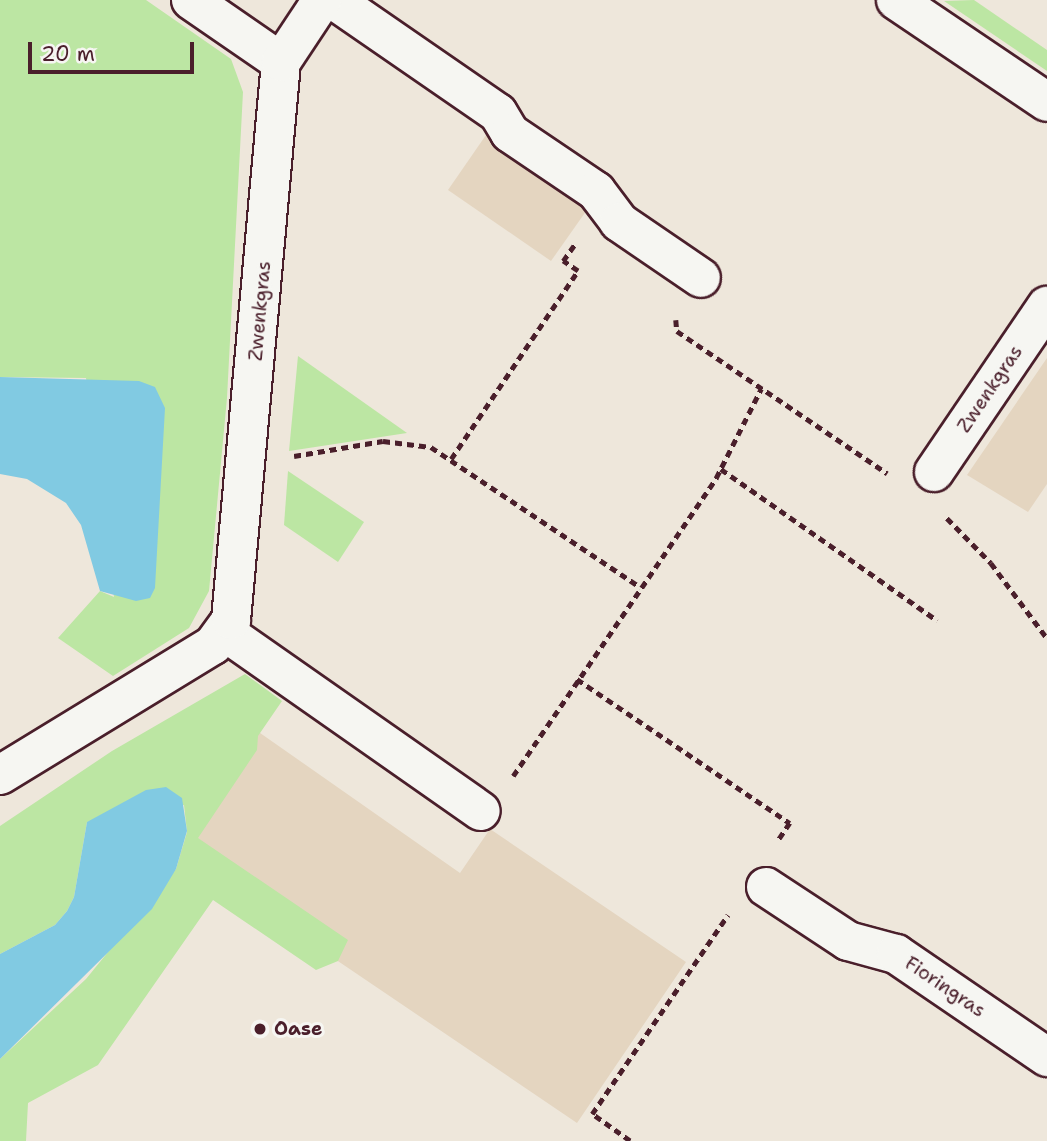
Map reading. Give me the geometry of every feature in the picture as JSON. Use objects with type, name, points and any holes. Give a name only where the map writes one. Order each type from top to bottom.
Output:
[{"type":"street","points":[[191,0],[281,62]]},
{"type":"street","name":"Zwenkgras","points":[[225,632],[234,607],[281,62],[322,0]]},
{"type":"street","points":[[334,0],[498,113],[510,133],[596,191],[619,222],[701,278]]},
{"type":"street","points":[[906,3],[1047,102]]},
{"type":"street","name":"Zwenkgras","points":[[936,491],[1047,306]]},
{"type":"street","points":[[0,775],[213,645],[225,632],[481,811]]},
{"type":"street","name":"Fioringras","points":[[766,887],[848,942],[896,954],[1047,1057]]},
{"type":"path","points":[[451,459],[578,271]]},
{"type":"path","points":[[701,278],[675,315],[677,331],[896,479]]},
{"type":"path","points":[[508,783],[721,469],[761,388]]},
{"type":"path","points":[[289,457],[400,441],[432,447],[640,587]]},
{"type":"path","points":[[721,469],[937,620]]},
{"type":"path","points":[[936,491],[1047,638]]},
{"type":"path","points":[[577,679],[790,823],[775,845]]},
{"type":"path","points":[[630,1141],[592,1114],[730,912]]},
{"type":"shaded area","points":[[486,135],[589,207],[551,261],[448,190]]},
{"type":"shaded area","points":[[1047,358],[1047,484],[1028,512],[967,475]]},
{"type":"shaded area","points":[[243,721],[460,873],[490,829],[686,962],[577,1123],[180,854]]},
{"type":"green space","points":[[0,0],[146,0],[231,59],[243,92],[227,398],[209,591],[189,628],[113,676],[58,638],[100,591],[114,597],[86,378],[0,377]]},
{"type":"green space","points":[[974,0],[1047,50],[1047,71],[944,1]]},
{"type":"green space","points":[[298,356],[407,433],[289,451]]},
{"type":"green space","points":[[288,471],[364,522],[338,562],[284,525]]},
{"type":"green space","points":[[245,674],[282,701],[258,736],[257,750],[198,838],[348,940],[338,961],[316,970],[213,900],[98,1065],[28,1103],[26,1141],[0,1141],[0,1059],[86,979],[176,869],[187,832],[184,805],[87,822],[74,897],[67,911],[55,925],[0,954],[0,826],[112,751]]},
{"type":"water","points":[[0,377],[139,381],[155,387],[165,408],[155,588],[150,598],[136,601],[100,591],[81,525],[66,503],[27,479],[0,474]]},
{"type":"water","points":[[166,787],[182,798],[187,831],[176,869],[152,909],[0,1059],[0,954],[55,925],[67,911],[74,897],[87,822],[146,790]]},
{"type":"place","name":"Oase","points":[[260,1029]]}]
